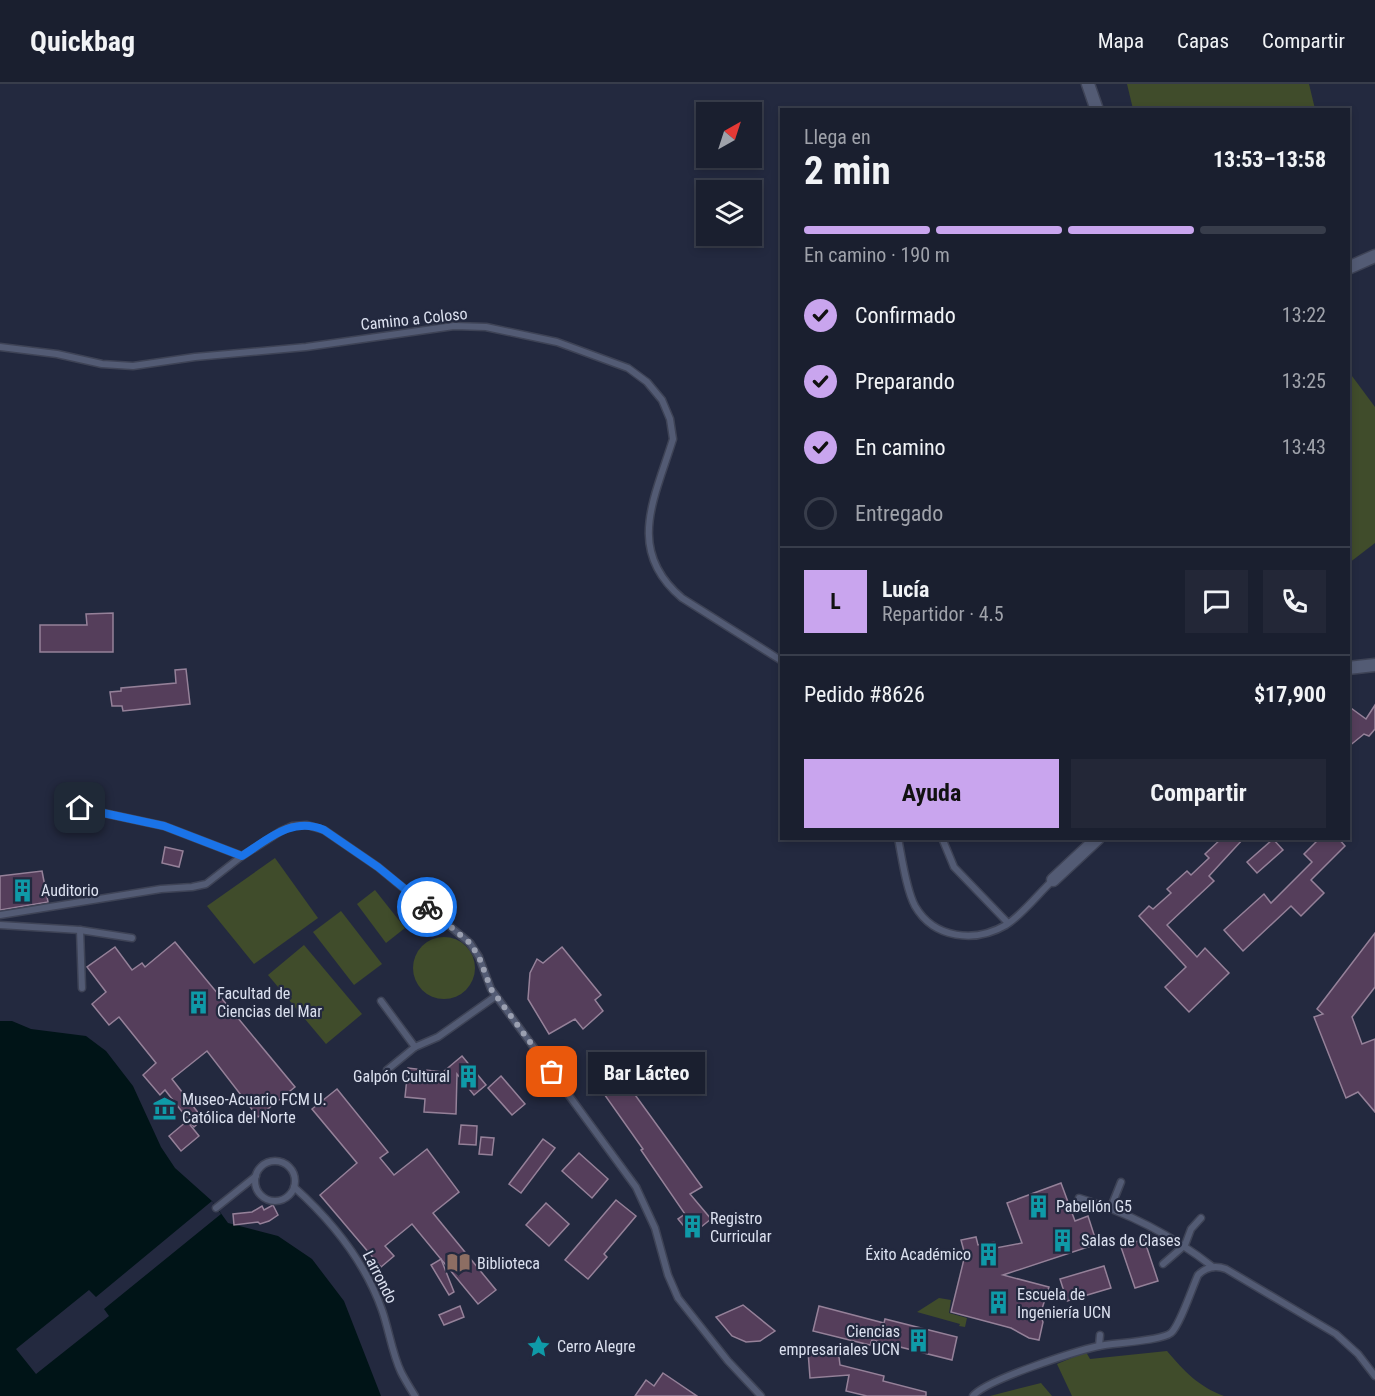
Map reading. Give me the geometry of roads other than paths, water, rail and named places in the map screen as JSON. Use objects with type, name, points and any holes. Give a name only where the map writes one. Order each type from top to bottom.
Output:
[{"type":"street","points":[[1088,84],[1095,108]]},
{"type":"street","points":[[1350,267],[1375,256]]},
{"type":"street","points":[[1350,668],[1375,665]]},
{"type":"street","points":[[1053,880],[1096,840]]},
{"type":"lane","name":"Camino a Coloso","points":[[0,347],[57,354],[102,364],[133,366],[195,357],[306,347],[454,326],[471,326],[557,342],[618,363],[638,374],[655,390],[666,409],[672,429],[673,439],[648,523],[649,547],[657,569],[672,590],[682,598],[780,660]]},
{"type":"lane","points":[[80,808],[164,826],[242,856]]},
{"type":"lane","points":[[0,915],[206,884],[242,856],[292,826],[307,825],[324,830],[378,867],[465,937],[479,957],[487,981],[496,996],[636,1187],[655,1228],[668,1275],[678,1298],[735,1370],[761,1396]]},
{"type":"lane","points":[[898,840],[915,906],[933,925],[954,934],[977,936],[1008,923],[1053,880]]},
{"type":"lane","points":[[943,840],[954,867],[1008,923]]},
{"type":"lane","points":[[0,925],[80,930],[132,938]]},
{"type":"lane","points":[[80,930],[82,988]]},
{"type":"lane","points":[[387,1070],[415,1047],[438,1037],[496,996]]},
{"type":"lane","points":[[381,1000],[415,1047]]},
{"type":"lane","points":[[216,1208],[256,1176],[264,1164],[279,1161],[287,1165],[292,1170],[294,1187],[286,1198],[273,1201],[260,1194],[255,1184],[256,1176]]},
{"type":"lane","points":[[1111,1207],[1121,1182]]},
{"type":"lane","name":"Larrondo","points":[[294,1187],[341,1235],[364,1272],[382,1309],[401,1370],[415,1396]]},
{"type":"lane","points":[[1079,1198],[1111,1207],[1185,1245],[1213,1267]]},
{"type":"lane","points":[[1163,1264],[1185,1245],[1191,1229],[1201,1218]]},
{"type":"lane","points":[[973,1396],[984,1386],[1034,1366],[1099,1346],[1162,1337],[1171,1333],[1177,1325],[1198,1275],[1207,1268],[1213,1267],[1226,1269],[1336,1334],[1358,1354],[1375,1376]]},
{"type":"lane","points":[[1099,1346],[1100,1335]]},
{"type":"place","name":"Auditorio","points":[[23,890]]},
{"type":"place","name":"Facultad de Ciencias del Mar","points":[[199,1002]]},
{"type":"place","name":"Bar Lácteo","points":[[552,1072]]},
{"type":"place","name":"Galpón Cultural","points":[[468,1076]]},
{"type":"place","name":"Museo-Acuario FCM U. Católica del Norte","points":[[164,1108]]},
{"type":"place","name":"Pabellón G5","points":[[1038,1206]]},
{"type":"place","name":"Registro Curricular","points":[[692,1227]]},
{"type":"place","name":"Salas de Clases","points":[[1063,1240]]},
{"type":"place","name":"Éxito Académico","points":[[989,1254]]},
{"type":"place","name":"Biblioteca","points":[[459,1263]]},
{"type":"place","name":"Escuela de Ingeniería UCN","points":[[999,1303]]},
{"type":"place","name":"Ciencias empresariales UCN","points":[[918,1340]]},
{"type":"place","name":"Cerro Alegre","points":[[539,1346]]}]
